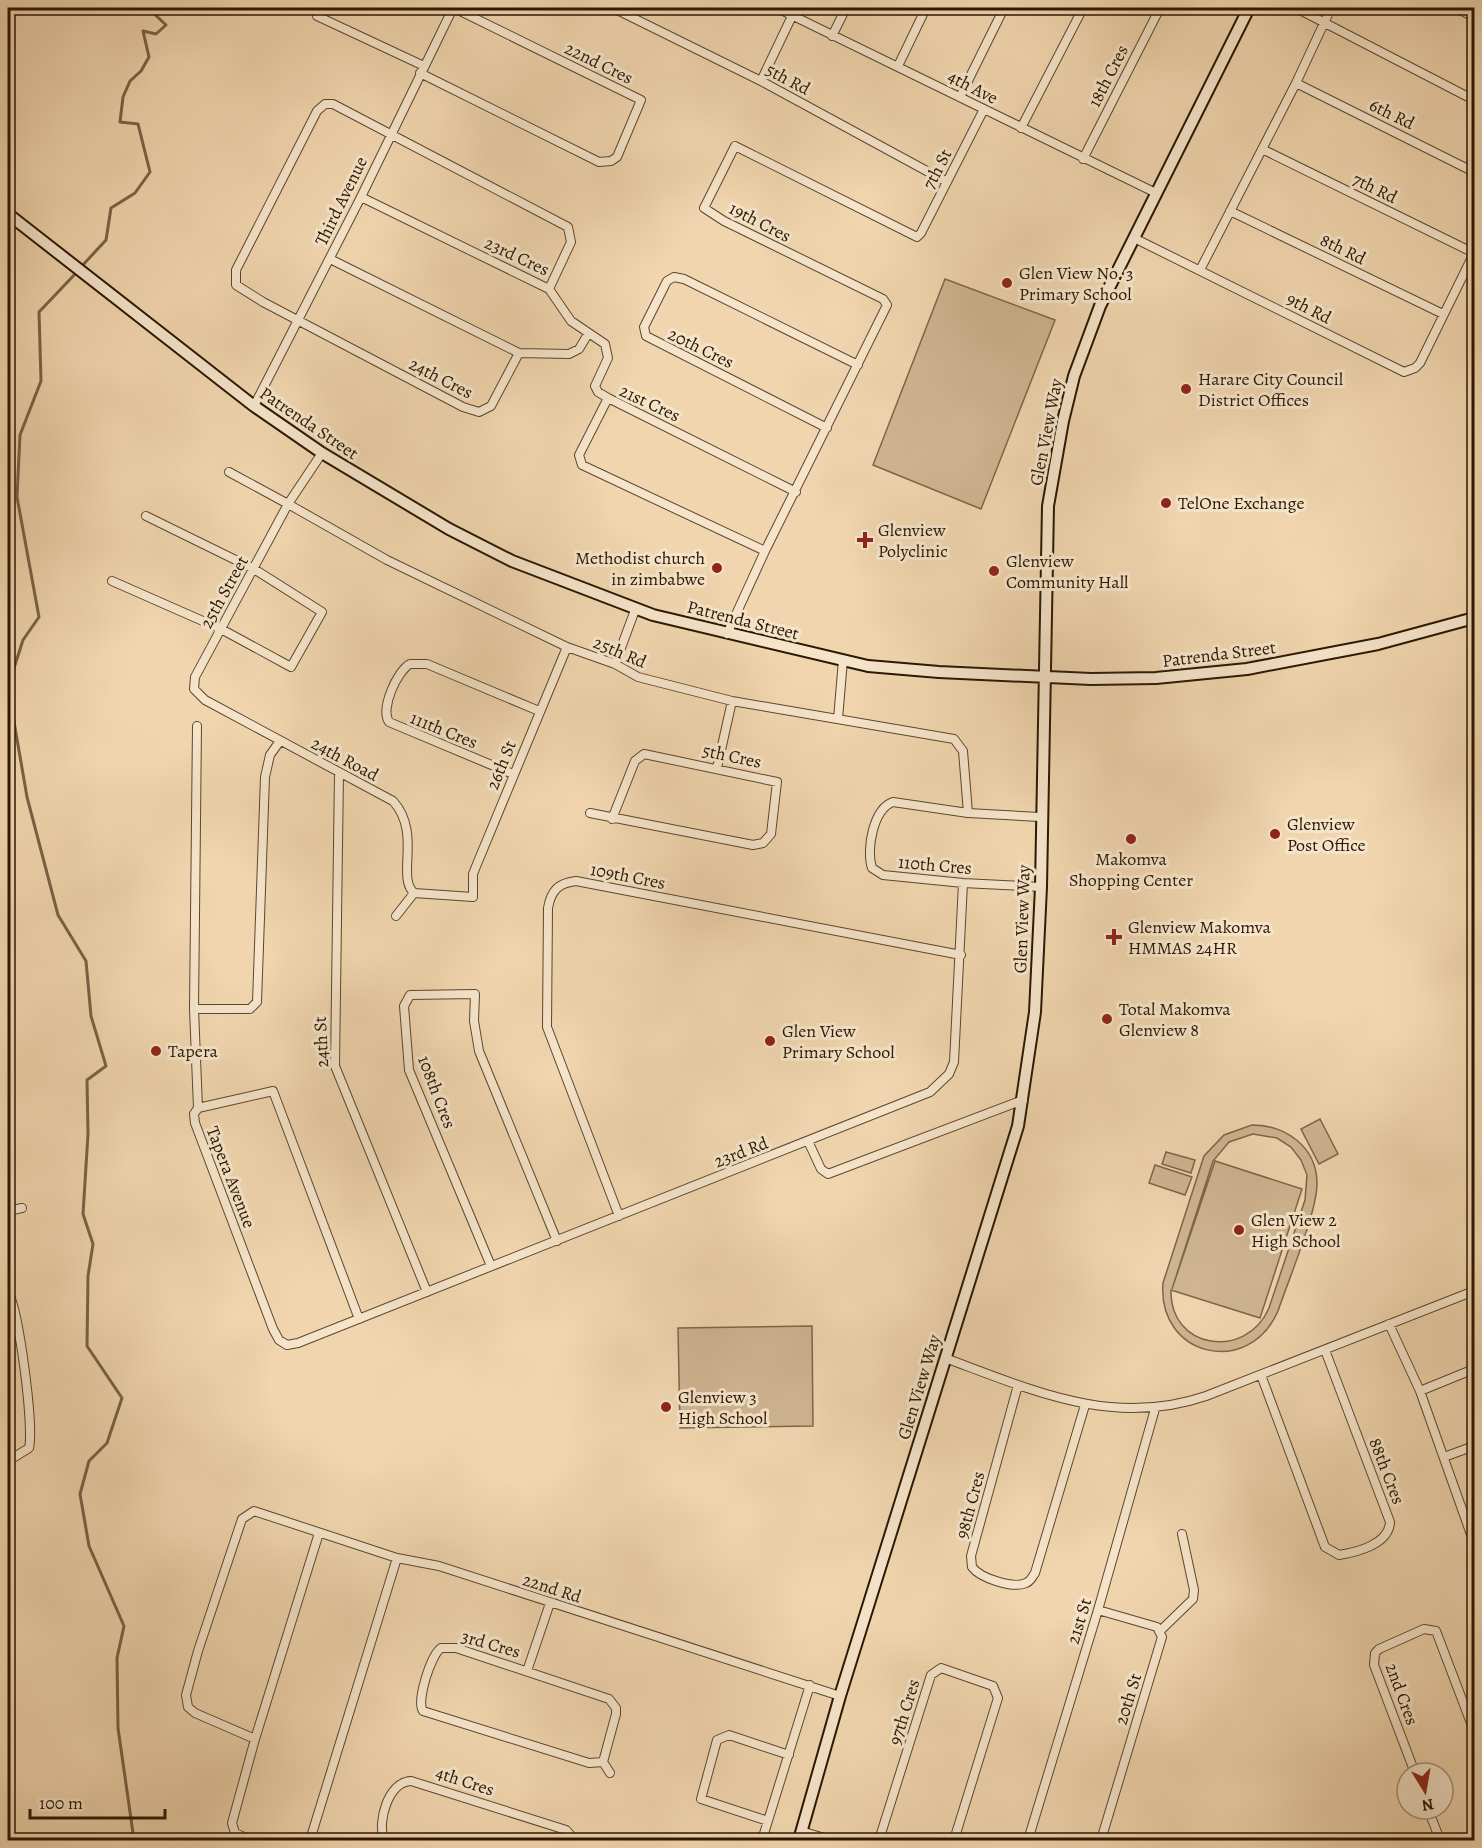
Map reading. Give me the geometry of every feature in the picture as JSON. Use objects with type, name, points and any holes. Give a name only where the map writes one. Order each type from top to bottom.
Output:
[{"type":"street","name":"Third Avenue","points":[[254,406],[330,259],[454,8]]},
{"type":"street","name":"22nd Cres","points":[[422,70],[599,162],[611,161],[617,157],[641,100],[454,8]]},
{"type":"street","name":"5th Rd","points":[[613,8],[761,81],[947,182]]},
{"type":"street","name":"4th Ave","points":[[777,8],[1156,193]]},
{"type":"street","points":[[832,36],[846,8]]},
{"type":"street","points":[[898,66],[926,8]]},
{"type":"street","points":[[960,98],[1004,8]]},
{"type":"street","points":[[1022,128],[1083,8]]},
{"type":"street","name":"18th Cres","points":[[1083,159],[1160,8]]},
{"type":"street","name":"Glen View Way","points":[[800,1836],[840,1696],[1012,1146],[1023,1100],[1035,1012],[1041,887],[1048,506],[1063,422],[1084,347],[1100,306],[1249,8]]},
{"type":"street","points":[[1296,8],[1474,100]]},
{"type":"street","points":[[1200,270],[1296,83],[1331,8]]},
{"type":"street","points":[[1456,8],[1474,17]]},
{"type":"street","points":[[316,16],[422,70]]},
{"type":"street","points":[[761,81],[792,16]]},
{"type":"street","name":"6th Rd","points":[[1296,83],[1474,172]]},
{"type":"street","name":"24th Cres","points":[[391,132],[333,104],[321,107],[236,270],[235,282],[241,290],[472,411],[485,410],[491,406],[519,353]]},
{"type":"street","name":"7th St","points":[[912,236],[916,237],[921,233],[984,109]]},
{"type":"street","name":"23rd Cres","points":[[361,197],[549,289],[571,242],[568,227],[391,132]]},
{"type":"street","name":"19th Cres","points":[[858,365],[887,302],[724,221],[704,208],[735,146],[912,236]]},
{"type":"street","name":"7th Rd","points":[[1262,149],[1474,253]]},
{"type":"street","name":"8th Rd","points":[[1230,211],[1443,314]]},
{"type":"street","name":"Patrenda Street","points":[[8,214],[254,406],[322,453],[470,540],[512,561],[635,610],[727,634],[893,669],[1044,677],[1156,678],[1232,671],[1328,655],[1474,618]]},
{"type":"street","name":"9th Rd","points":[[1134,238],[1404,372],[1415,368],[1420,363],[1443,314]]},
{"type":"street","points":[[1443,314],[1474,253]]},
{"type":"street","points":[[330,259],[519,353],[569,354],[579,349],[588,334]]},
{"type":"street","name":"20th Cres","points":[[827,428],[646,336],[644,327],[667,281],[674,277],[684,279],[858,365]]},
{"type":"street","points":[[549,289],[571,321],[605,344],[608,358],[595,386],[598,392],[608,398]]},
{"type":"street","points":[[727,634],[765,551],[858,365]]},
{"type":"street","name":"21st Cres","points":[[765,551],[582,465],[579,455],[608,398],[796,492]]},
{"type":"street","points":[[288,504],[322,453]]},
{"type":"street","name":"25th Rd","points":[[229,472],[387,560],[567,647],[615,664],[638,677],[732,701],[957,741],[963,751],[968,813]]},
{"type":"street","name":"25th Street","points":[[197,694],[194,685],[195,677],[288,504]]},
{"type":"street","points":[[112,581],[220,629],[291,667],[322,612],[254,569],[146,516]]},
{"type":"street","points":[[615,664],[635,610]]},
{"type":"street","name":"26th St","points":[[414,893],[473,897],[474,874],[513,774],[567,647]]},
{"type":"street","points":[[838,719],[843,660]]},
{"type":"street","name":"111th Cres","points":[[513,774],[389,722],[386,709],[401,672],[410,663],[427,664],[539,711]]},
{"type":"street","name":"24th Road","points":[[197,694],[393,801],[401,809],[409,837],[407,880],[414,893]]},
{"type":"street","points":[[717,768],[732,701]]},
{"type":"street","points":[[197,726],[194,1009],[198,1108]]},
{"type":"street","points":[[194,1009],[250,1009],[257,1002],[265,777],[270,755],[280,741]]},
{"type":"street","name":"5th Cres","points":[[651,754],[777,782],[771,834],[763,843],[748,845],[612,819],[639,756],[651,754]]},
{"type":"street","name":"24th St","points":[[339,773],[335,1066],[427,1292]]},
{"type":"street","name":"110th Cres","points":[[1041,817],[968,813],[900,802],[886,804],[878,814],[870,857],[872,868],[883,875],[963,883],[1041,887]]},
{"type":"street","points":[[590,813],[612,819]]},
{"type":"street","name":"109th Cres","points":[[619,1216],[547,1027],[548,908],[550,897],[557,887],[576,881],[961,955]]},
{"type":"street","name":"23rd Rd","points":[[359,1318],[930,1092],[949,1074],[956,1048],[963,883]]},
{"type":"street","points":[[396,916],[414,893]]},
{"type":"street","name":"108th Cres","points":[[491,1266],[409,1070],[404,1006],[410,995],[475,994],[474,1021],[479,1051],[557,1241]]},
{"type":"street","name":"Tapera Avenue","points":[[270,1090],[273,1092],[359,1318],[298,1343],[287,1345],[279,1340],[195,1123],[194,1114],[198,1108],[270,1090]]},
{"type":"street","points":[[808,1142],[821,1169],[828,1174],[1023,1100]]},
{"type":"street","points":[[8,1211],[22,1208]]},
{"type":"street","points":[[945,1358],[1018,1385],[1085,1405],[1155,1409],[1176,1406],[1261,1375],[1474,1291]]},
{"type":"street","points":[[8,1293],[27,1385],[31,1438],[29,1448],[8,1461]]},
{"type":"street","points":[[1389,1324],[1420,1390],[1470,1520],[1474,1543]]},
{"type":"street","name":"88th Cres","points":[[1261,1375],[1325,1547],[1339,1555],[1383,1540],[1390,1529],[1390,1522],[1325,1350]]},
{"type":"street","points":[[1420,1390],[1474,1369]]},
{"type":"street","name":"98th Cres","points":[[1018,1385],[971,1556],[972,1567],[982,1576],[1017,1585],[1030,1581],[1035,1573],[1085,1405]]},
{"type":"street","name":"21st St","points":[[1028,1840],[1098,1610],[1155,1409]]},
{"type":"street","points":[[1444,1457],[1474,1446]]},
{"type":"street","name":"22nd Rd","points":[[255,1739],[191,1711],[186,1695],[198,1651],[242,1520],[254,1511],[397,1558],[438,1566],[840,1696]]},
{"type":"street","points":[[251,1840],[238,1836],[233,1831],[232,1823],[255,1739],[319,1533]]},
{"type":"street","points":[[1098,1610],[1161,1630],[1193,1599],[1194,1590],[1182,1534]]},
{"type":"street","points":[[310,1840],[397,1558]]},
{"type":"street","points":[[527,1671],[550,1603]]},
{"type":"street","name":"2nd Cres","points":[[1410,1761],[1374,1665],[1375,1653],[1380,1649],[1424,1629],[1436,1631],[1474,1731]]},
{"type":"street","name":"20th St","points":[[1101,1840],[1162,1637],[1161,1630]]},
{"type":"street","name":"3rd Cres","points":[[441,1648],[456,1648],[609,1699],[614,1704],[616,1714],[603,1762],[589,1763],[428,1713],[420,1707],[419,1700],[434,1655],[441,1648]]},
{"type":"street","name":"97th Cres","points":[[879,1840],[931,1675],[937,1668],[993,1686],[998,1698],[954,1840]]},
{"type":"street","points":[[762,1840],[810,1685]]},
{"type":"street","points":[[768,1821],[701,1799],[717,1740],[729,1735],[789,1755]]},
{"type":"street","points":[[603,1762],[610,1773]]},
{"type":"street","name":"4th Cres","points":[[384,1840],[382,1823],[393,1789],[399,1783],[411,1781],[566,1830],[575,1840]]},
{"type":"street","points":[[1433,1821],[1440,1840]]},
{"type":"street","points":[[800,1836],[831,1840]]},
{"type":"shaded area","points":[[945,279],[1055,320],[981,509],[873,465]]},
{"type":"shaded area","points":[[1320,1119],[1338,1154],[1319,1164],[1301,1129]]},
{"type":"shaded area","points":[[1252,1125],[1276,1129],[1287,1134],[1305,1148],[1315,1169],[1317,1182],[1308,1227],[1278,1311],[1264,1332],[1247,1345],[1227,1351],[1207,1350],[1189,1342],[1174,1328],[1165,1308],[1163,1283],[1204,1156],[1224,1135]],"holes":[[[1253,1134],[1277,1138],[1291,1147],[1301,1160],[1307,1175],[1305,1200],[1269,1308],[1258,1325],[1244,1336],[1227,1341],[1211,1341],[1195,1336],[1182,1325],[1174,1310],[1171,1290],[1260,1318],[1302,1189],[1215,1161],[1172,1289],[1213,1161],[1229,1142]]]},
{"type":"shaded area","points":[[1166,1152],[1195,1160],[1191,1173],[1162,1164]]},
{"type":"shaded area","points":[[1155,1165],[1192,1177],[1185,1195],[1149,1183]]},
{"type":"shaded area","points":[[812,1326],[813,1426],[680,1428],[678,1328]]},
{"type":"waterway","points":[[81,267],[106,240],[111,208],[135,193],[150,172],[138,124],[120,122],[123,97],[130,81],[141,71],[149,57],[143,31],[156,34],[166,25],[148,8]]},
{"type":"waterway","points":[[8,687],[23,640],[39,617],[17,497],[20,435],[41,381],[39,312],[77,272]]},
{"type":"waterway","points":[[8,687],[27,797],[58,915],[86,961],[91,1016],[106,1066],[87,1080],[88,1134],[83,1214],[93,1244],[88,1276],[87,1346],[122,1398],[107,1443],[89,1461],[80,1494],[89,1546],[124,1626],[117,1658],[118,1728],[134,1840]]},
{"type":"place","name":"Glen View No. 3 Primary School","points":[[1007,283]]},
{"type":"place","name":"Harare City Council District Offices","points":[[1186,389]]},
{"type":"place","name":"TelOne Exchange","points":[[1166,503]]},
{"type":"place","name":"Glenview Polyclinic","points":[[865,540]]},
{"type":"place","name":"Methodist church in zimbabwe","points":[[717,568]]},
{"type":"place","name":"Glenview Community Hall","points":[[994,571]]},
{"type":"place","name":"Glenview Post Office","points":[[1275,834]]},
{"type":"place","name":"Makomva Shopping Center","points":[[1131,839]]},
{"type":"place","name":"Glenview Makomva HMMAS 24HR","points":[[1114,937]]},
{"type":"place","name":"Total Makomva Glenview 8","points":[[1107,1019]]},
{"type":"place","name":"Glen View Primary School","points":[[770,1041]]},
{"type":"place","name":"Tapera","points":[[156,1051]]},
{"type":"place","name":"Glen View 2 High School","points":[[1239,1230]]},
{"type":"place","name":"Glenview 3 High School","points":[[666,1407]]}]
